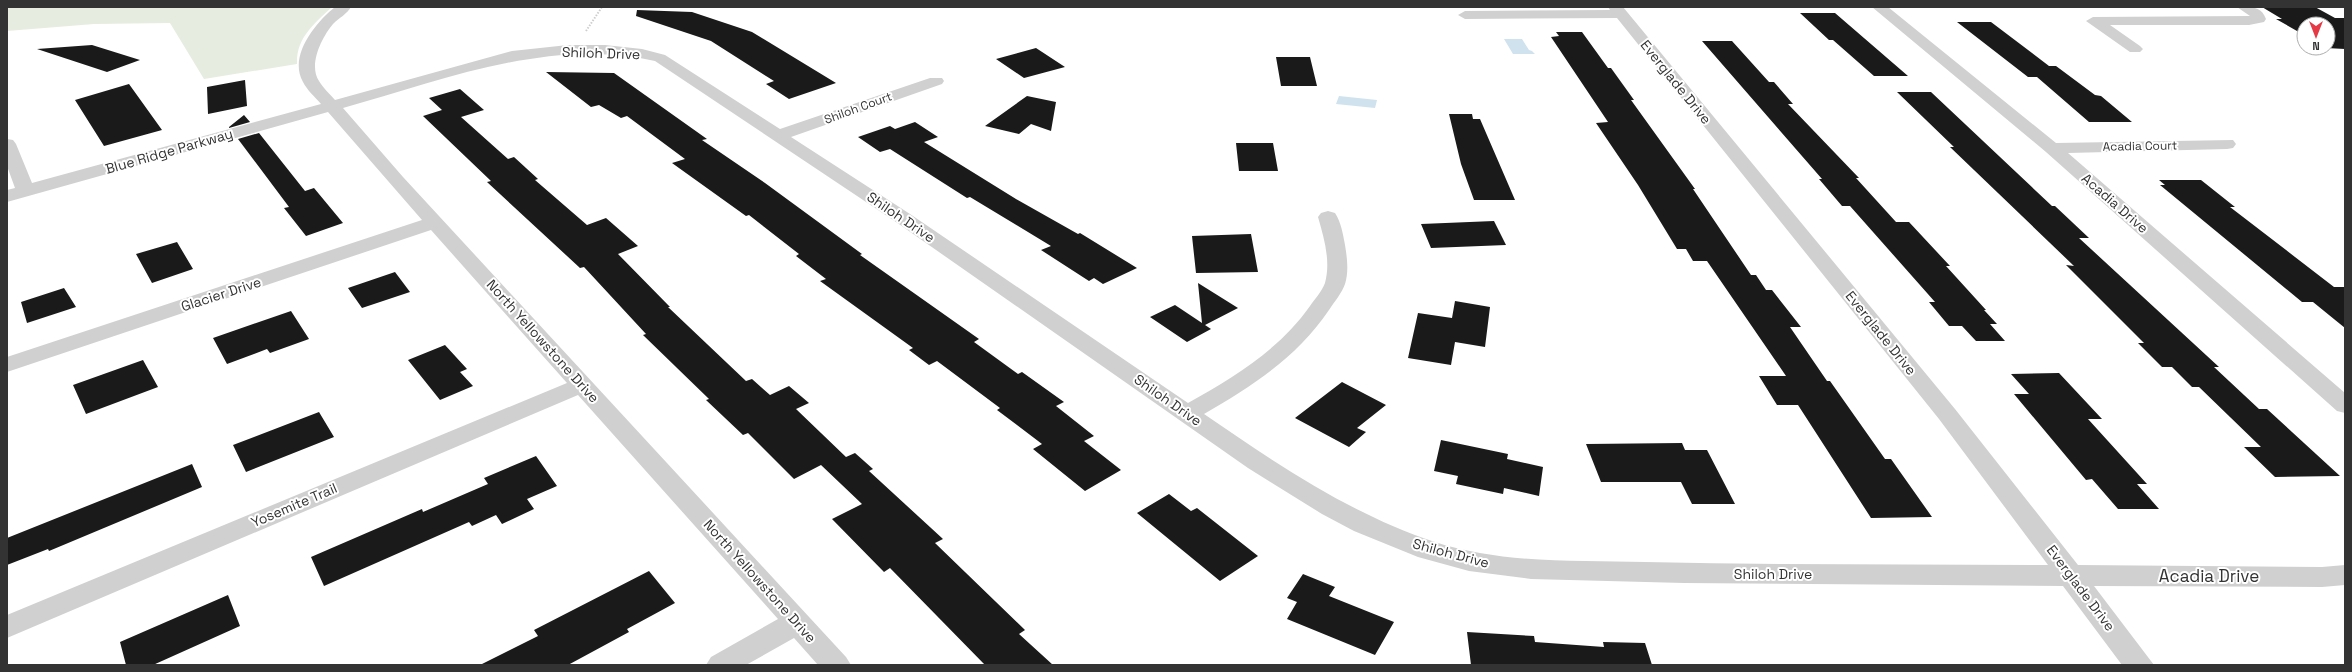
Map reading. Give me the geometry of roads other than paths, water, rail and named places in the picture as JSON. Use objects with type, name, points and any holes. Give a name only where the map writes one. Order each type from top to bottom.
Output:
[{"type":"street","name":"North Yellowstone Drive","points":[[344,7],[321,29],[309,56],[307,72],[310,81],[435,222],[836,665]]},
{"type":"street","name":"Acadia Drive","points":[[1879,7],[2052,148],[2345,406]]},
{"type":"street","points":[[2135,50],[2093,21],[2241,22],[2259,19],[2257,14],[2244,7]]},
{"type":"street","points":[[1465,14],[1618,11]]},
{"type":"street","name":"Everglade Drive","points":[[1618,11],[1948,414],[2140,665]]},
{"type":"street","name":"Shiloh Drive","points":[[331,106],[512,56],[574,50],[624,51],[660,58],[779,135],[1188,413],[1257,462],[1331,508],[1363,524],[1428,550],[1469,561],[1531,569],[1684,573],[2074,577]]},
{"type":"street","name":"Shiloh Court","points":[[779,135],[936,81]]},
{"type":"street","name":"Blue Ridge Parkway","points":[[7,196],[331,106]]},
{"type":"street","points":[[7,144],[26,191]]},
{"type":"street","name":"Acadia Court","points":[[2052,148],[2227,144]]},
{"type":"street","points":[[1188,413],[1239,384],[1273,361],[1311,322],[1335,284],[1337,260],[1328,217]]},
{"type":"street","name":"Glacier Drive","points":[[7,365],[435,222]]},
{"type":"street","name":"Yosemite Trail","points":[[7,627],[582,385]]},
{"type":"street","name":"Acadia Drive","points":[[2074,577],[2322,577],[2345,575]]},
{"type":"street","points":[[721,665],[797,622]]},
{"type":"water","points":[[1504,39],[1522,39],[1529,50],[1535,54],[1513,54]]},
{"type":"water","points":[[1339,96],[1377,100],[1375,108],[1336,104]]}]
